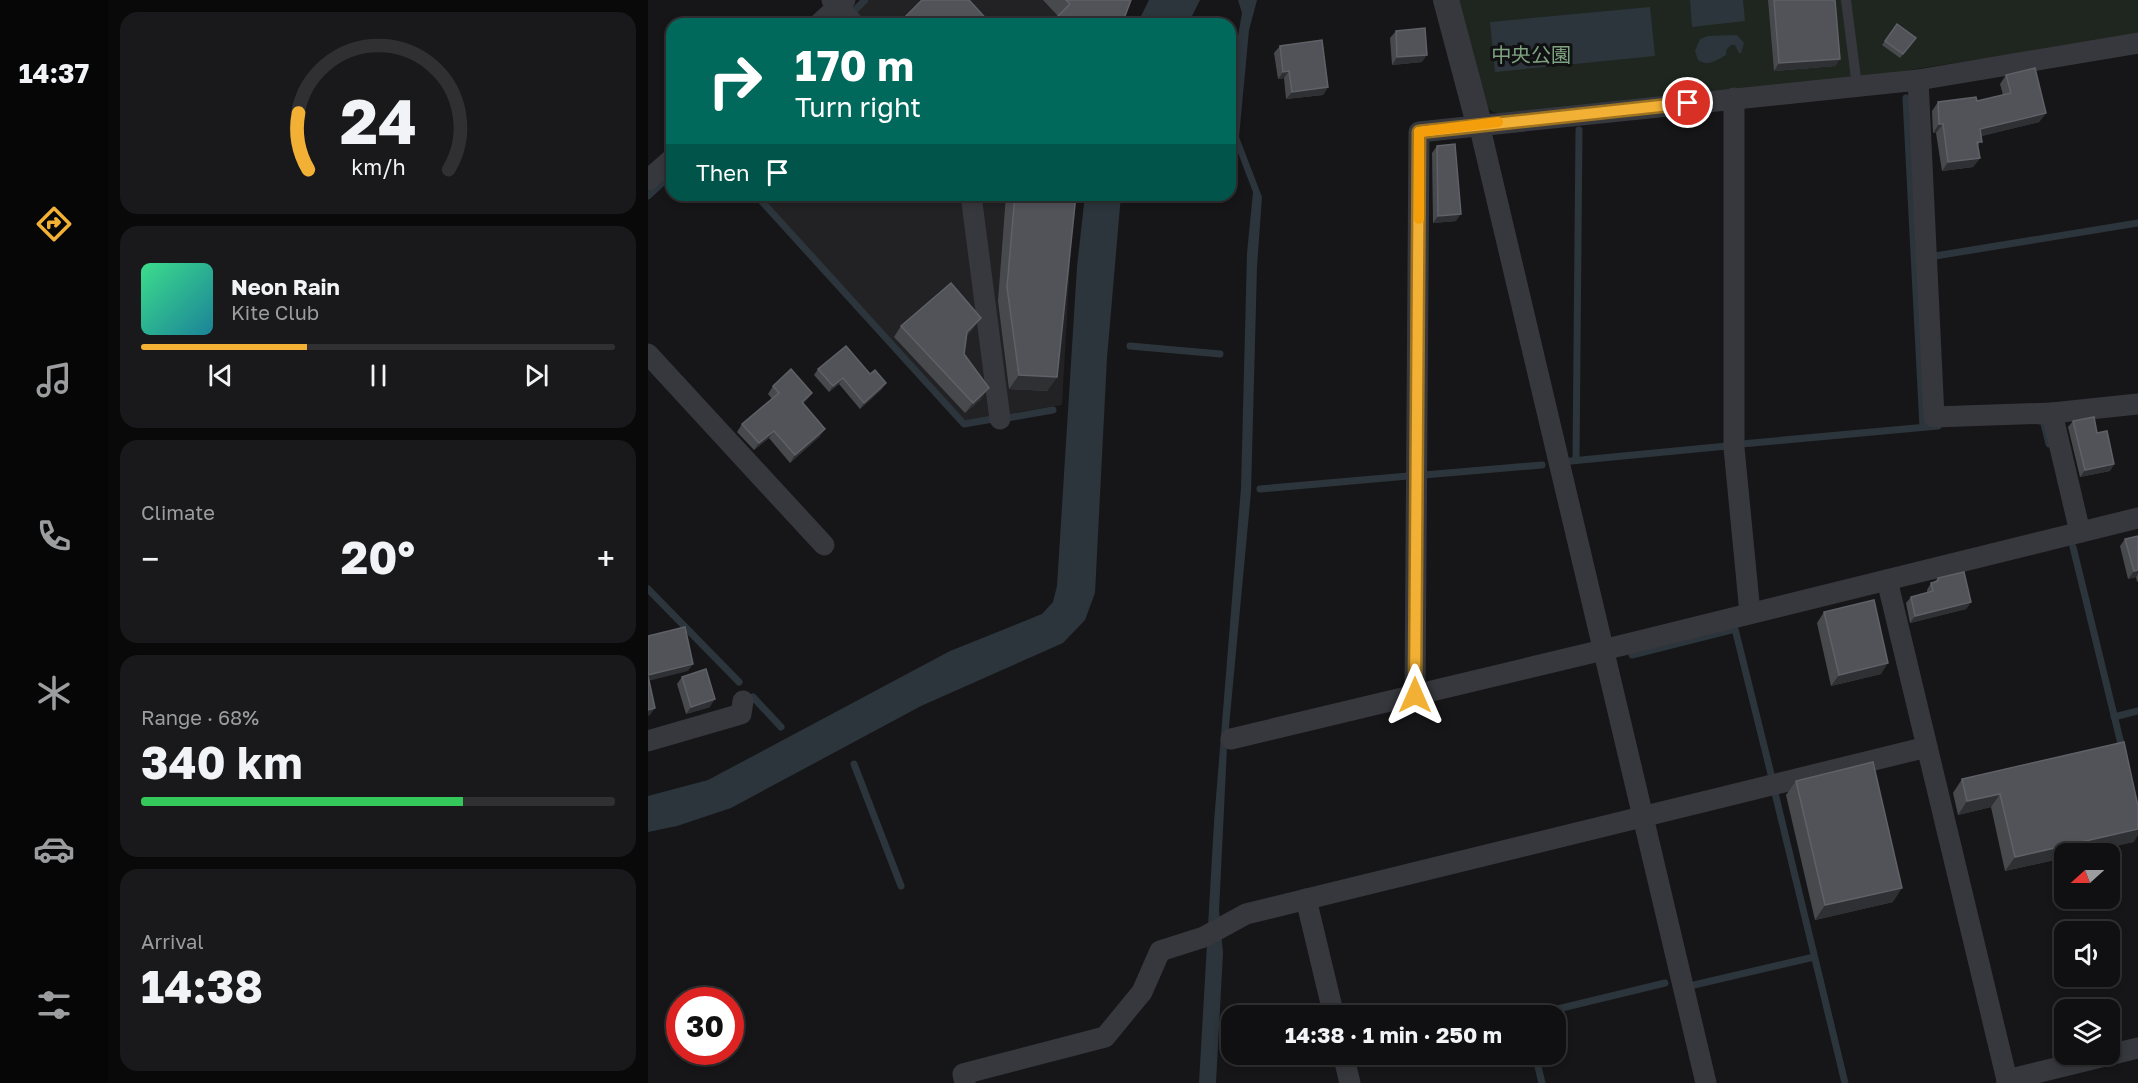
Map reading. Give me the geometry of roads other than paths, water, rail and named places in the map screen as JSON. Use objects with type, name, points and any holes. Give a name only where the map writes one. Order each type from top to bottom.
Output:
[{"type":"street","points":[[1446,0],[1479,124],[1706,1083]]},
{"type":"street","points":[[824,18],[838,2],[850,18]]},
{"type":"street","points":[[1415,695],[1419,132],[1918,80],[2138,43]]},
{"type":"street","points":[[1918,80],[1934,417],[2052,413],[2138,404]]},
{"type":"street","points":[[1734,98],[1734,448],[1750,613]]},
{"type":"street","points":[[648,180],[666,164]]},
{"type":"street","points":[[971,201],[1000,419]]},
{"type":"street","points":[[648,354],[824,545]]},
{"type":"street","points":[[2052,413],[2080,532]]},
{"type":"street","points":[[1231,739],[2138,518]]},
{"type":"street","points":[[1887,580],[2007,1082],[2138,1048]]},
{"type":"street","points":[[648,741],[741,714],[743,701]]},
{"type":"street","points":[[965,1083],[963,1074],[1105,1037],[1142,992],[1160,951],[1204,937],[1246,914],[1927,747]]},
{"type":"street","points":[[1306,899],[1331,1005]]},
{"type":"street","points":[[1346,1065],[1350,1083]]},
{"type":"lane","points":[[1846,0],[1857,86]]},
{"type":"waterway","points":[[854,11],[865,0]]},
{"type":"waterway","points":[[1906,98],[1923,427]]},
{"type":"waterway","points":[[1576,460],[1579,130]]},
{"type":"waterway","points":[[648,196],[666,180]]},
{"type":"waterway","points":[[761,201],[964,424],[993,419]]},
{"type":"waterway","points":[[1935,256],[2138,223]]},
{"type":"waterway","points":[[1130,346],[1220,354]]},
{"type":"waterway","points":[[1007,418],[1053,410]]},
{"type":"waterway","points":[[2039,421],[2043,420],[2049,444]]},
{"type":"waterway","points":[[1741,444],[1938,426]]},
{"type":"waterway","points":[[1571,461],[1727,446]]},
{"type":"waterway","points":[[1424,475],[1542,465]]},
{"type":"waterway","points":[[1260,489],[1408,476]]},
{"type":"waterway","points":[[2073,547],[2123,752]]},
{"type":"waterway","points":[[648,589],[739,682]]},
{"type":"waterway","points":[[1632,655],[1735,629],[1772,778]]},
{"type":"waterway","points":[[753,697],[781,727]]},
{"type":"waterway","points":[[2114,717],[2138,711]]},
{"type":"waterway","points":[[854,764],[901,886]]},
{"type":"waterway","points":[[1775,793],[1845,1083]]},
{"type":"waterway","points":[[1694,985],[1814,957]]},
{"type":"waterway","points":[[1566,1007],[1665,983]]},
{"type":"waterway","points":[[1538,1065],[1542,1083]]},
{"type":"park label","name":"中央公園","points":[[1531,55]]}]
